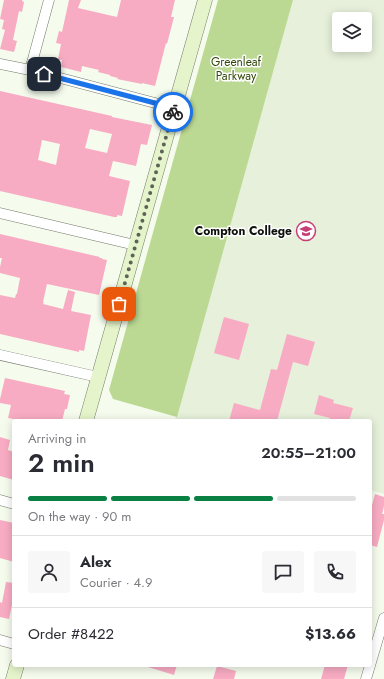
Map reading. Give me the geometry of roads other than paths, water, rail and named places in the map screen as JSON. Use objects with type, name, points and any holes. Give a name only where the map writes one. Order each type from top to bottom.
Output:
[{"type":"street","points":[[30,70],[49,0]]},
{"type":"street","points":[[87,419],[204,0]]},
{"type":"street","points":[[0,64],[30,70],[174,108]]},
{"type":"street","points":[[0,213],[136,245]]},
{"type":"street","points":[[0,355],[98,378]]},
{"type":"street","points":[[0,500],[12,503]]},
{"type":"street","points":[[372,659],[384,618]]},
{"type":"street","points":[[0,640],[12,643]]},
{"type":"street","points":[[14,679],[17,667]]},
{"type":"street","points":[[366,679],[370,667]]},
{"type":"place","name":"Compton College","points":[[306,231]]},
{"type":"park label","name":"Greenleaf Parkway","points":[[236,69]]}]
